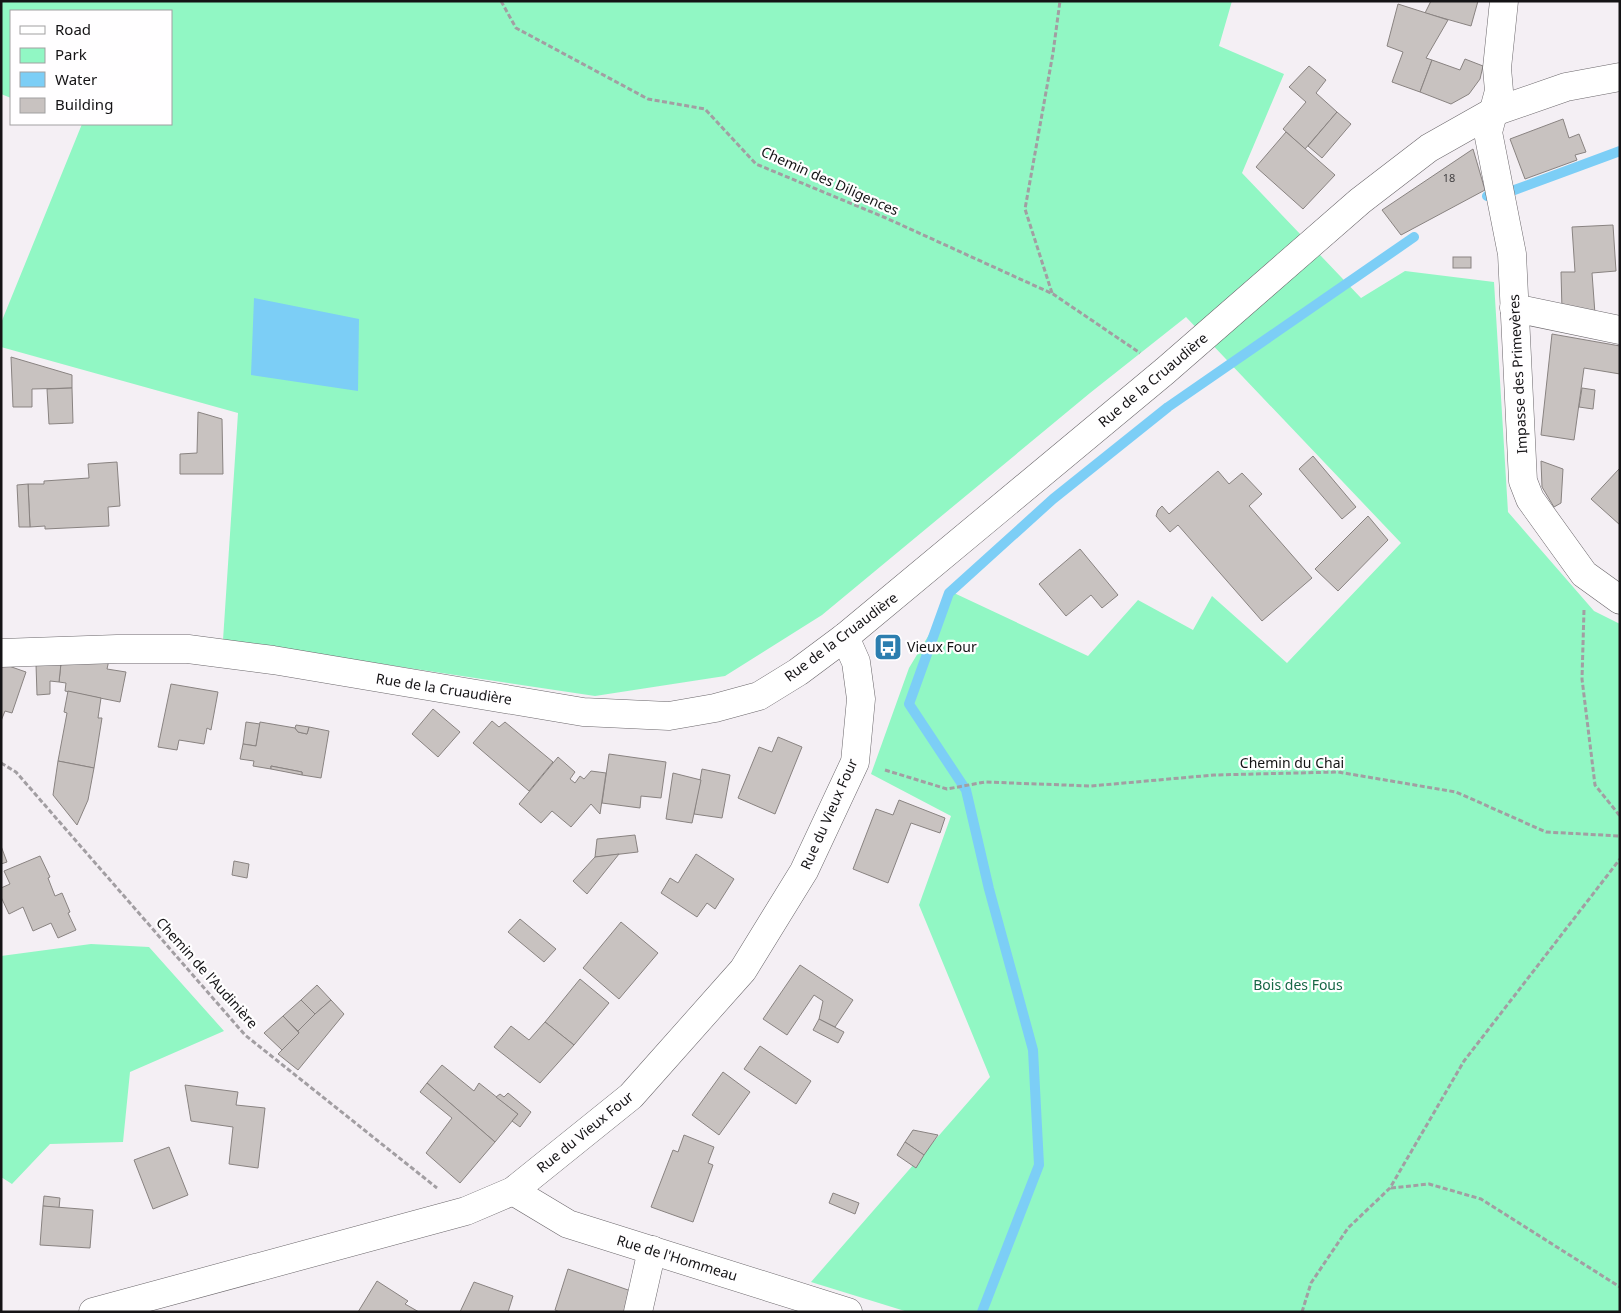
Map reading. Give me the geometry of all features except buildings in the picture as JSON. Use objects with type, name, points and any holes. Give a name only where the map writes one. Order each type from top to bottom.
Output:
[{"type":"street","name":"Impasse des Primevères","points":[[1504,1],[1498,90],[1488,132],[1512,254],[1524,481],[1530,499],[1584,574],[1620,600]]},
{"type":"street","name":"Rue de la Cruaudière","points":[[1,653],[117,648],[188,649],[273,660],[583,712],[668,716],[716,708],[760,696],[798,672],[845,637],[1165,371],[1360,201],[1429,148],[1491,113],[1566,87],[1620,77]]},
{"type":"street","points":[[1514,308],[1620,330]]},
{"type":"street","name":"Rue du Vieux Four","points":[[93,1312],[466,1211],[513,1191],[631,1096],[743,970],[804,871],[855,762],[861,699],[856,662],[845,637]]},
{"type":"street","name":"Rue de l'Hommeau","points":[[513,1191],[568,1224],[848,1312]]},
{"type":"street","points":[[638,1312],[652,1250]]},
{"type":"path","name":"Chemin des Diligences","points":[[501,1],[516,28],[648,99],[705,109],[756,164],[886,218],[1052,294],[1165,371]]},
{"type":"path","points":[[1052,294],[1025,209],[1053,54],[1060,1]]},
{"type":"path","points":[[1584,574],[1582,679],[1595,785],[1620,816]]},
{"type":"path","name":"Chemin du Chai","points":[[855,762],[947,789],[985,782],[1091,786],[1214,775],[1338,772],[1456,792],[1546,832],[1620,836]]},
{"type":"path","name":"Chemin de l'Audinière","points":[[1,763],[16,772],[244,1035],[466,1211]]},
{"type":"path","points":[[1302,1312],[1310,1283],[1348,1228],[1390,1188],[1464,1061],[1620,859]]},
{"type":"path","points":[[1390,1188],[1428,1184],[1481,1198],[1620,1287]]},
{"type":"green space","name":"Bois des Fous","points":[[1,1],[1232,1],[1219,46],[1284,74],[1242,173],[1361,298],[1405,271],[1494,282],[1508,512],[1594,611],[1620,624],[1620,1312],[908,1312],[811,1282],[990,1077],[919,905],[951,816],[871,774],[909,668],[954,593],[1088,656],[1138,600],[1193,630],[1212,596],[1287,663],[1401,543],[1186,317],[1090,393],[822,615],[725,676],[595,696],[223,640],[238,413],[1,347],[1,323],[82,125],[172,125],[172,10],[10,10],[10,98],[1,94]]},
{"type":"green space","points":[[91,944],[149,947],[224,1031],[130,1072],[123,1142],[50,1144],[12,1184],[1,1177],[1,956]]},
{"type":"water","points":[[254,298],[359,319],[358,391],[251,375]]},
{"type":"waterway","points":[[1487,196],[1509,192],[1620,151]]},
{"type":"waterway","points":[[982,1312],[1039,1165],[1033,1050],[989,889],[966,790],[909,704],[949,593],[1053,499],[1168,407],[1414,237]]},
{"type":"place","name":"Vieux Four","points":[[888,647]]}]
